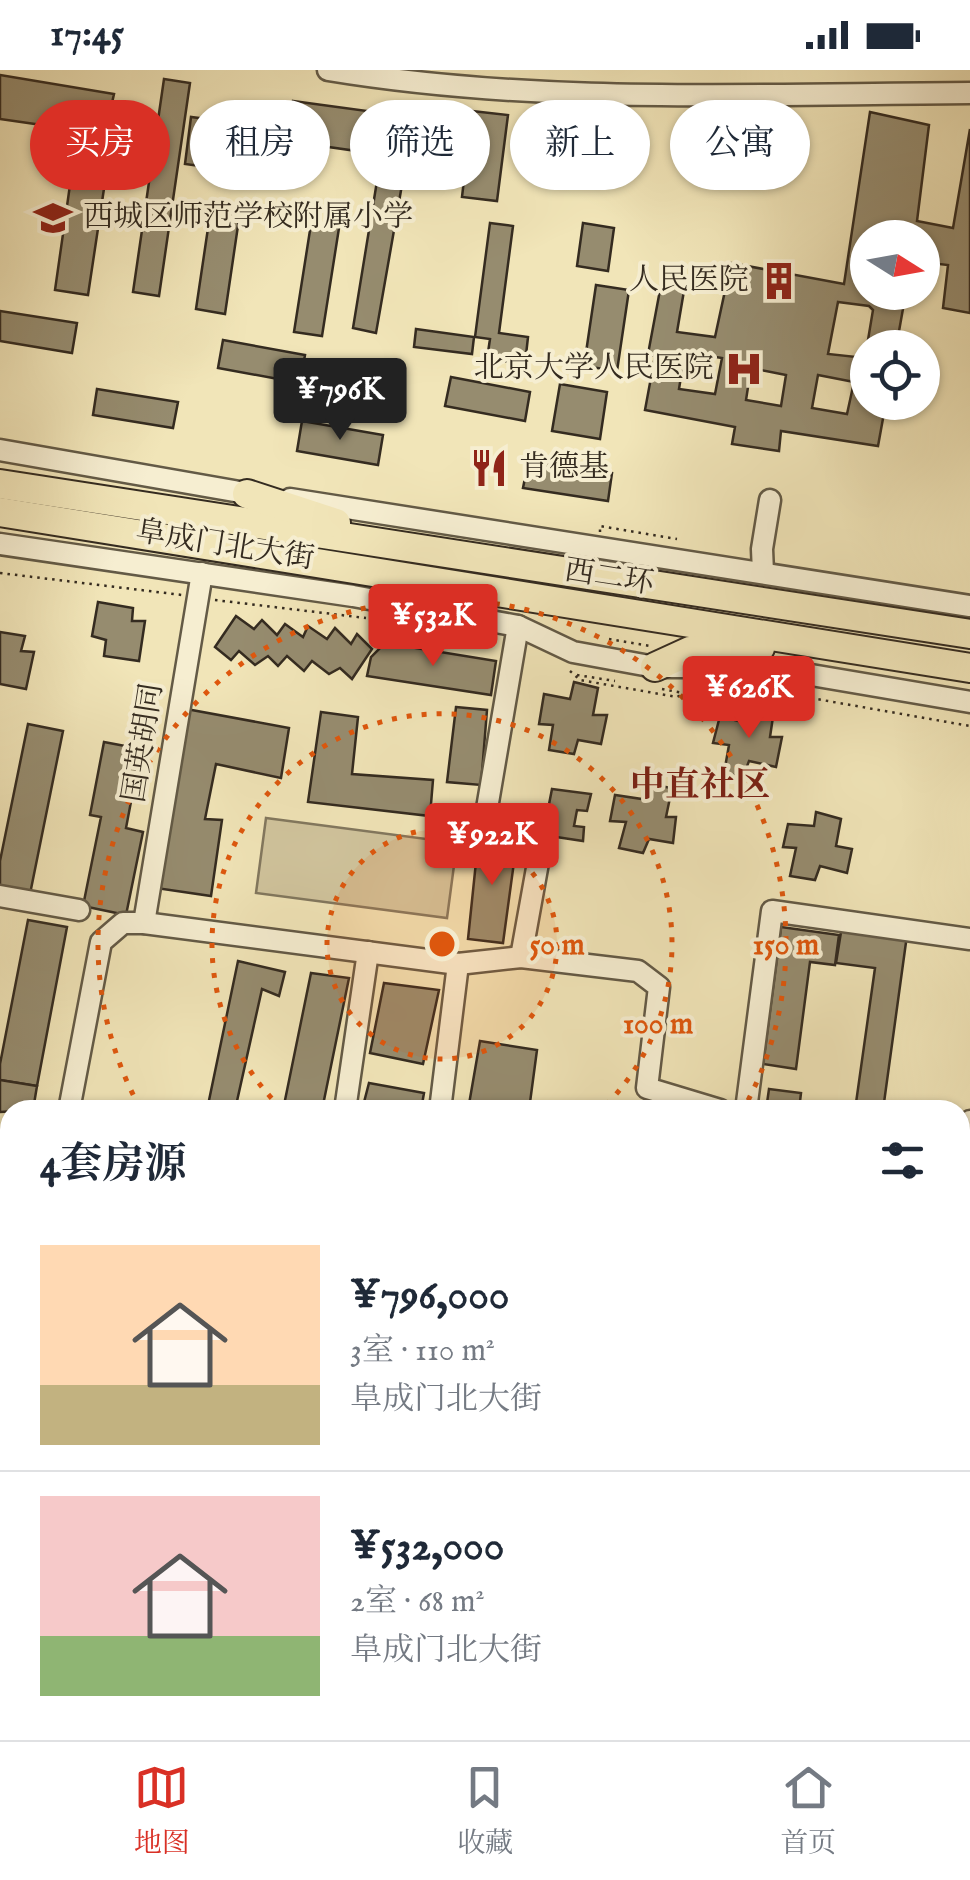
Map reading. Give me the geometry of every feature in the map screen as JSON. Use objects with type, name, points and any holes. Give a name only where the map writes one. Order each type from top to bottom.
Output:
[{"type":"highway","name":"西二环","points":[[0,484],[970,634]]},
{"type":"highway","points":[[247,494],[418,549]]},
{"type":"highway","name":"西二环","points":[[0,512],[964,668]]},
{"type":"highway","points":[[652,667],[690,650],[784,649],[824,643]]},
{"type":"street","points":[[328,70],[388,80],[596,96],[970,93]]},
{"type":"street","name":"阜成门北大街","points":[[0,450],[247,494],[371,510],[970,606]]},
{"type":"street","points":[[763,573],[762,549],[770,500]]},
{"type":"street","name":"阜成门北大街","points":[[0,544],[518,626],[573,652],[652,667],[764,667],[970,702]]},
{"type":"street","name":"国英胡同","points":[[144,923],[202,573]]},
{"type":"street","points":[[518,626],[484,826],[543,835],[522,958]]},
{"type":"street","points":[[0,896],[79,910]]},
{"type":"street","points":[[747,1100],[772,911],[970,939]]},
{"type":"street","points":[[71,1100],[102,942],[123,923],[458,964],[522,958],[638,971],[658,987],[647,1088],[687,1100]]},
{"type":"street","points":[[346,1100],[368,952]]},
{"type":"street","points":[[441,1100],[458,964]]},
{"type":"path","points":[[600,533],[600,526],[677,539]]},
{"type":"path","points":[[0,573],[365,618]]},
{"type":"path","points":[[602,638],[652,667],[685,693]]},
{"type":"path","points":[[564,666],[580,680],[677,697],[685,693],[771,691],[970,726]]},
{"type":"path","points":[[576,674],[615,681]]},
{"type":"shaded area","points":[[266,818],[457,843],[447,918],[256,893]]},
{"type":"building","points":[[0,75],[114,94],[113,100],[30,100],[30,123],[0,119]]},
{"type":"building","points":[[164,79],[190,83],[159,296],[133,292],[148,190],[170,190],[170,100],[161,100]]},
{"type":"building","points":[[330,106],[350,109],[350,150],[330,147]]},
{"type":"building","name":"人民医院","points":[[870,112],[929,125],[917,220],[854,220]]},
{"type":"building","points":[[490,113],[508,115],[497,201],[462,197],[463,190],[490,190]]},
{"type":"building","points":[[190,125],[190,165],[185,164]]},
{"type":"building","name":"人民医院","points":[[970,129],[970,313],[943,308],[948,265],[940,264],[940,225],[953,228]]},
{"type":"building","points":[[69,190],[104,190],[88,295],[55,290]]},
{"type":"building","points":[[376,190],[401,190],[376,333],[353,328]]},
{"type":"building","points":[[211,208],[240,212],[225,314],[196,309]]},
{"type":"building","points":[[490,223],[513,226],[499,333],[528,337],[525,364],[487,359],[490,339],[475,337]]},
{"type":"building","points":[[583,223],[614,228],[608,271],[577,266]]},
{"type":"building","points":[[311,224],[339,228],[322,336],[294,332]]},
{"type":"building","name":"人民医院","points":[[850,244],[850,304],[838,302],[828,354],[850,356],[850,381],[818,375],[812,408],[847,414],[850,400],[850,420],[883,420],[878,446],[781,431],[779,451],[732,444],[735,427],[645,410],[655,356],[648,354],[663,274],[686,279],[677,332],[715,337],[731,263],[844,284]],"holes":[[[685,352],[722,358],[715,394],[679,389]],[[751,368],[786,375],[781,406],[746,400]]]},
{"type":"building","points":[[596,285],[629,290],[617,371],[584,366]]},
{"type":"building","name":"人民医院","points":[[873,310],[903,310],[899,330],[870,330]]},
{"type":"building","points":[[0,311],[77,323],[72,353],[0,341]]},
{"type":"building","points":[[416,329],[474,337],[472,354],[414,347]]},
{"type":"building","points":[[223,340],[305,355],[300,383],[218,368]]},
{"type":"building","points":[[451,377],[530,392],[525,421],[445,406]]},
{"type":"building","points":[[560,384],[607,392],[600,439],[552,431]]},
{"type":"building","points":[[97,389],[178,402],[173,428],[93,415]]},
{"type":"building","points":[[302,421],[383,435],[378,465],[297,451]]},
{"type":"building","points":[[529,458],[612,473],[608,501],[523,488]]},
{"type":"building","points":[[98,602],[133,608],[132,621],[145,621],[139,661],[104,656],[106,640],[92,636]]},
{"type":"building","points":[[236,616],[254,629],[262,620],[277,635],[285,624],[303,637],[308,626],[327,639],[335,628],[351,644],[357,634],[372,649],[352,679],[340,668],[329,674],[312,661],[304,671],[287,656],[278,666],[268,656],[255,665],[239,651],[231,660],[215,647]]},
{"type":"building","points":[[0,632],[25,636],[21,651],[34,652],[26,689],[0,684]]},
{"type":"building","points":[[385,643],[496,661],[491,695],[367,676],[371,657]]},
{"type":"building","points":[[574,682],[598,688],[593,715],[607,715],[601,744],[578,740],[574,754],[549,750],[553,725],[539,724],[544,694],[570,699]]},
{"type":"building","points":[[456,707],[487,710],[481,785],[447,782]]},
{"type":"building","points":[[748,707],[774,710],[770,737],[782,737],[776,767],[749,761],[743,777],[724,773],[729,745],[713,743],[720,716],[742,722]]},
{"type":"building","points":[[181,708],[289,728],[281,778],[216,764],[205,819],[222,820],[211,896],[156,888]]},
{"type":"building","points":[[321,712],[358,717],[352,774],[433,780],[430,816],[308,802]]},
{"type":"building","points":[[28,724],[63,731],[30,894],[0,888],[0,861]]},
{"type":"building","points":[[104,742],[141,749],[126,828],[143,832],[126,915],[83,906],[101,817],[90,815]]},
{"type":"building","points":[[647,784],[672,788],[666,817],[676,817],[673,843],[649,839],[643,853],[619,848],[626,822],[610,821],[615,795],[642,799]]},
{"type":"building","points":[[552,789],[591,794],[587,811],[577,810],[574,826],[584,827],[583,841],[543,835]]},
{"type":"building","points":[[816,812],[841,819],[836,846],[852,849],[847,873],[820,866],[815,880],[790,876],[796,848],[783,847],[788,824],[814,826]]},
{"type":"building","points":[[479,833],[517,840],[503,943],[468,939]]},
{"type":"building","points":[[28,920],[67,927],[37,1086],[0,1080]]},
{"type":"building","points":[[842,926],[907,935],[884,1100],[856,1100],[875,968],[836,963]]},
{"type":"building","points":[[781,927],[839,935],[835,965],[810,962],[796,1069],[763,1064]]},
{"type":"building","points":[[238,961],[285,972],[279,996],[262,989],[237,1100],[209,1100]]},
{"type":"building","points":[[311,973],[349,978],[324,1100],[285,1100]]},
{"type":"building","points":[[384,983],[439,990],[423,1064],[370,1053]]},
{"type":"building","points":[[480,1041],[537,1050],[530,1100],[470,1100]]},
{"type":"building","points":[[0,1080],[37,1086],[35,1100],[0,1100]]},
{"type":"building","points":[[369,1083],[424,1093],[423,1100],[365,1100]]},
{"type":"building","points":[[769,1089],[801,1093],[800,1100],[767,1100]]},
{"type":"place","name":"西城区师范学校附属小学","points":[[53,218]]},
{"type":"place","name":"人民医院","points":[[779,281]]},
{"type":"place","name":"北京大学人民医院","points":[[744,369]]},
{"type":"place","name":"肯德基","points":[[489,468]]},
{"type":"district","name":"中直社区","points":[[700,786]]}]
